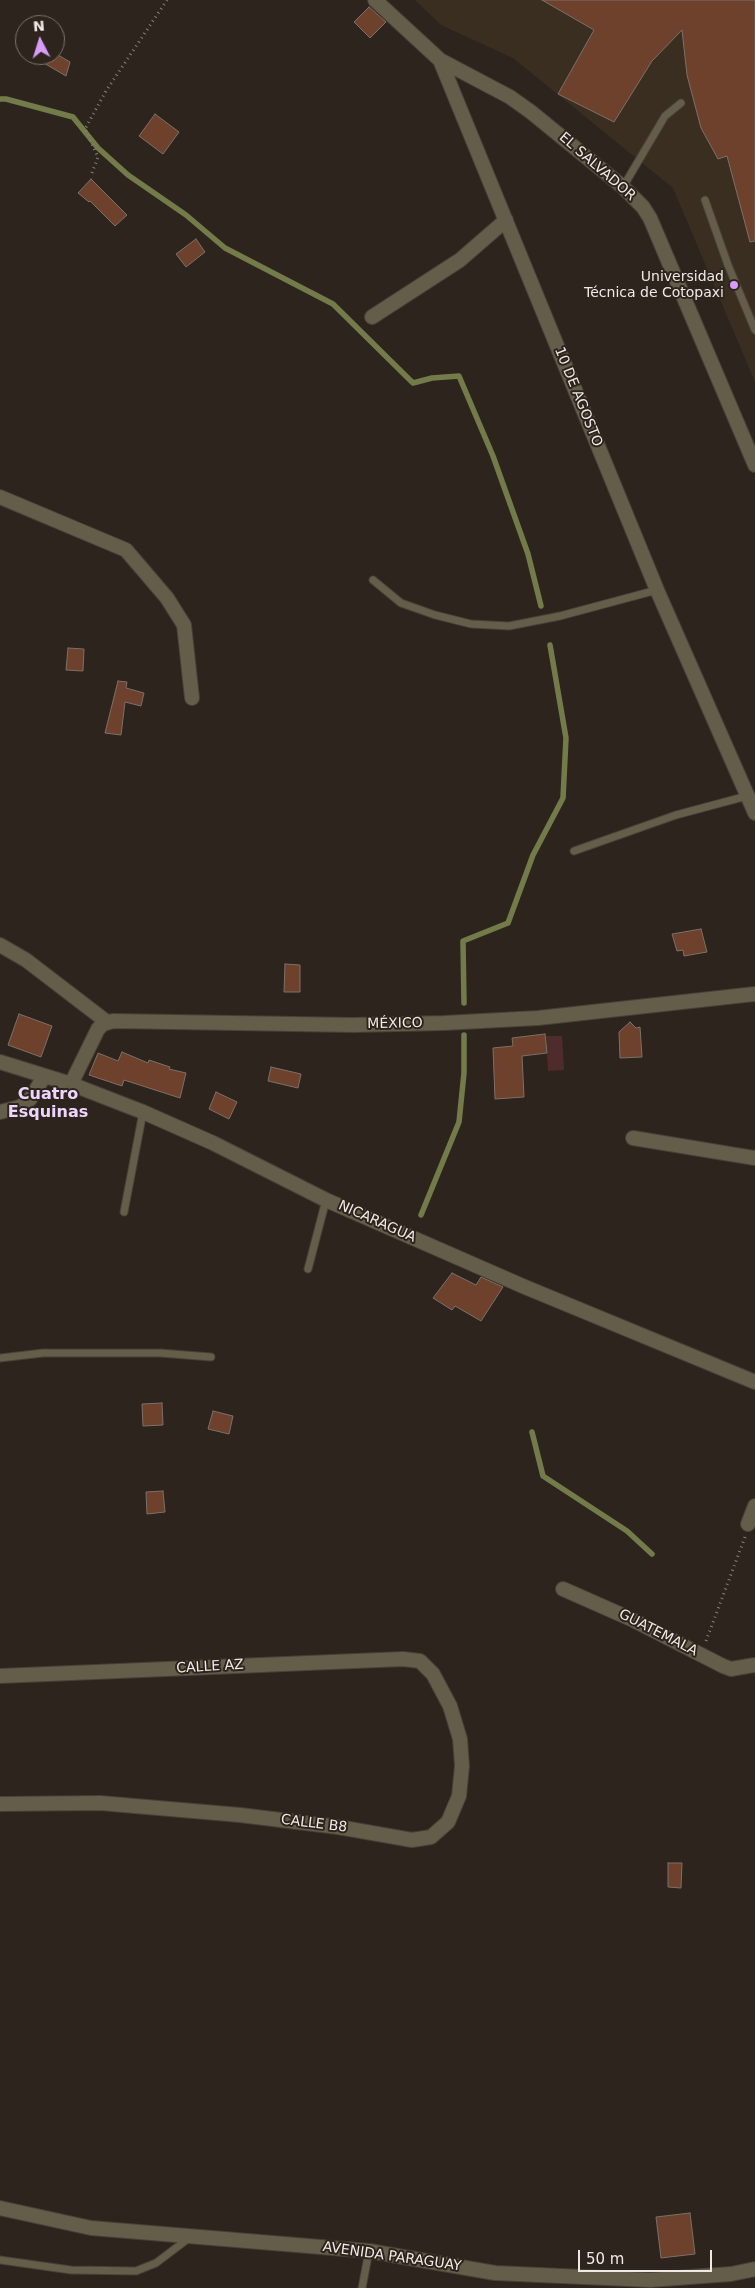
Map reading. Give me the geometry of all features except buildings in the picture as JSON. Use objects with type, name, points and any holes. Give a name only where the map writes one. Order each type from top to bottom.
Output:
[{"type":"street","name":"10 DE AGOSTO","points":[[375,0],[440,60],[657,590],[755,814]]},
{"type":"street","name":"EL SALVADOR","points":[[440,60],[510,97],[532,112],[623,188],[643,208],[650,218],[755,465]]},
{"type":"street","points":[[372,317],[460,260],[506,220]]},
{"type":"street","points":[[0,497],[126,550],[167,598],[184,625],[192,698]]},
{"type":"street","points":[[0,945],[26,960],[107,1022],[98,1029],[72,1084]]},
{"type":"street","name":"MÉXICO","points":[[107,1022],[353,1025],[444,1023],[538,1018],[755,994]]},
{"type":"street","name":"NICARAGUA","points":[[0,1062],[72,1084],[144,1112],[213,1143],[326,1200],[534,1291],[755,1382]]},
{"type":"street","points":[[0,1112],[20,1107],[30,1099],[44,1077]]},
{"type":"street","points":[[633,1138],[755,1158]]},
{"type":"street","points":[[748,1524],[755,1506]]},
{"type":"street","name":"GUATEMALA","points":[[563,1589],[632,1619],[731,1669],[755,1665]]},
{"type":"street","name":"CALLE AZ","points":[[0,1676],[403,1658],[420,1661]]},
{"type":"street","name":"CALLE B8","points":[[0,1804],[100,1803],[289,1821],[338,1827],[412,1840],[431,1837],[448,1822],[459,1796],[462,1766],[460,1739],[450,1706],[433,1674],[420,1661]]},
{"type":"street","name":"AVENIDA PARAGUAY","points":[[0,2208],[91,2228],[369,2251],[495,2273],[650,2280],[732,2274],[755,2269]]},
{"type":"lane","points":[[623,188],[665,116],[681,103]]},
{"type":"lane","points":[[705,200],[728,265],[755,330]]},
{"type":"lane","points":[[373,580],[401,603],[471,624],[509,626],[560,616],[657,590]]},
{"type":"lane","points":[[574,851],[676,816],[747,796]]},
{"type":"lane","points":[[124,1212],[144,1112]]},
{"type":"lane","points":[[308,1269],[326,1200]]},
{"type":"lane","points":[[0,1358],[43,1353],[160,1354],[211,1357]]},
{"type":"lane","points":[[0,2260],[70,2270],[136,2271],[156,2263],[192,2236]]},
{"type":"lane","points":[[362,2288],[369,2251]]},
{"type":"path","points":[[92,173],[98,157],[85,129],[106,91],[167,0]]},
{"type":"path","points":[[701,1655],[742,1548]]},
{"type":"shaded area","name":"Universidad Técnica de Cotopaxi","points":[[415,0],[755,0],[755,382],[673,188],[513,58],[441,25]]},
{"type":"shaded area","points":[[546,1036],[562,1036],[564,1070],[548,1071]]},
{"type":"waterway","points":[[0,99],[73,117],[98,148],[128,175],[186,215],[225,248],[333,304],[413,383],[432,378],[459,376],[493,456],[528,554],[541,606]]},
{"type":"waterway","points":[[464,1003],[463,941],[508,923],[533,855],[563,798],[566,738],[550,645]]},
{"type":"waterway","points":[[421,1215],[459,1122],[464,1073],[464,1035]]},
{"type":"waterway","points":[[532,1432],[543,1476],[627,1531],[652,1554]]},
{"type":"place","name":"Universidad Técnica de Cotopaxi","points":[[734,285]]},
{"type":"district","name":"Cuatro Esquinas","points":[[48,1104]]}]
